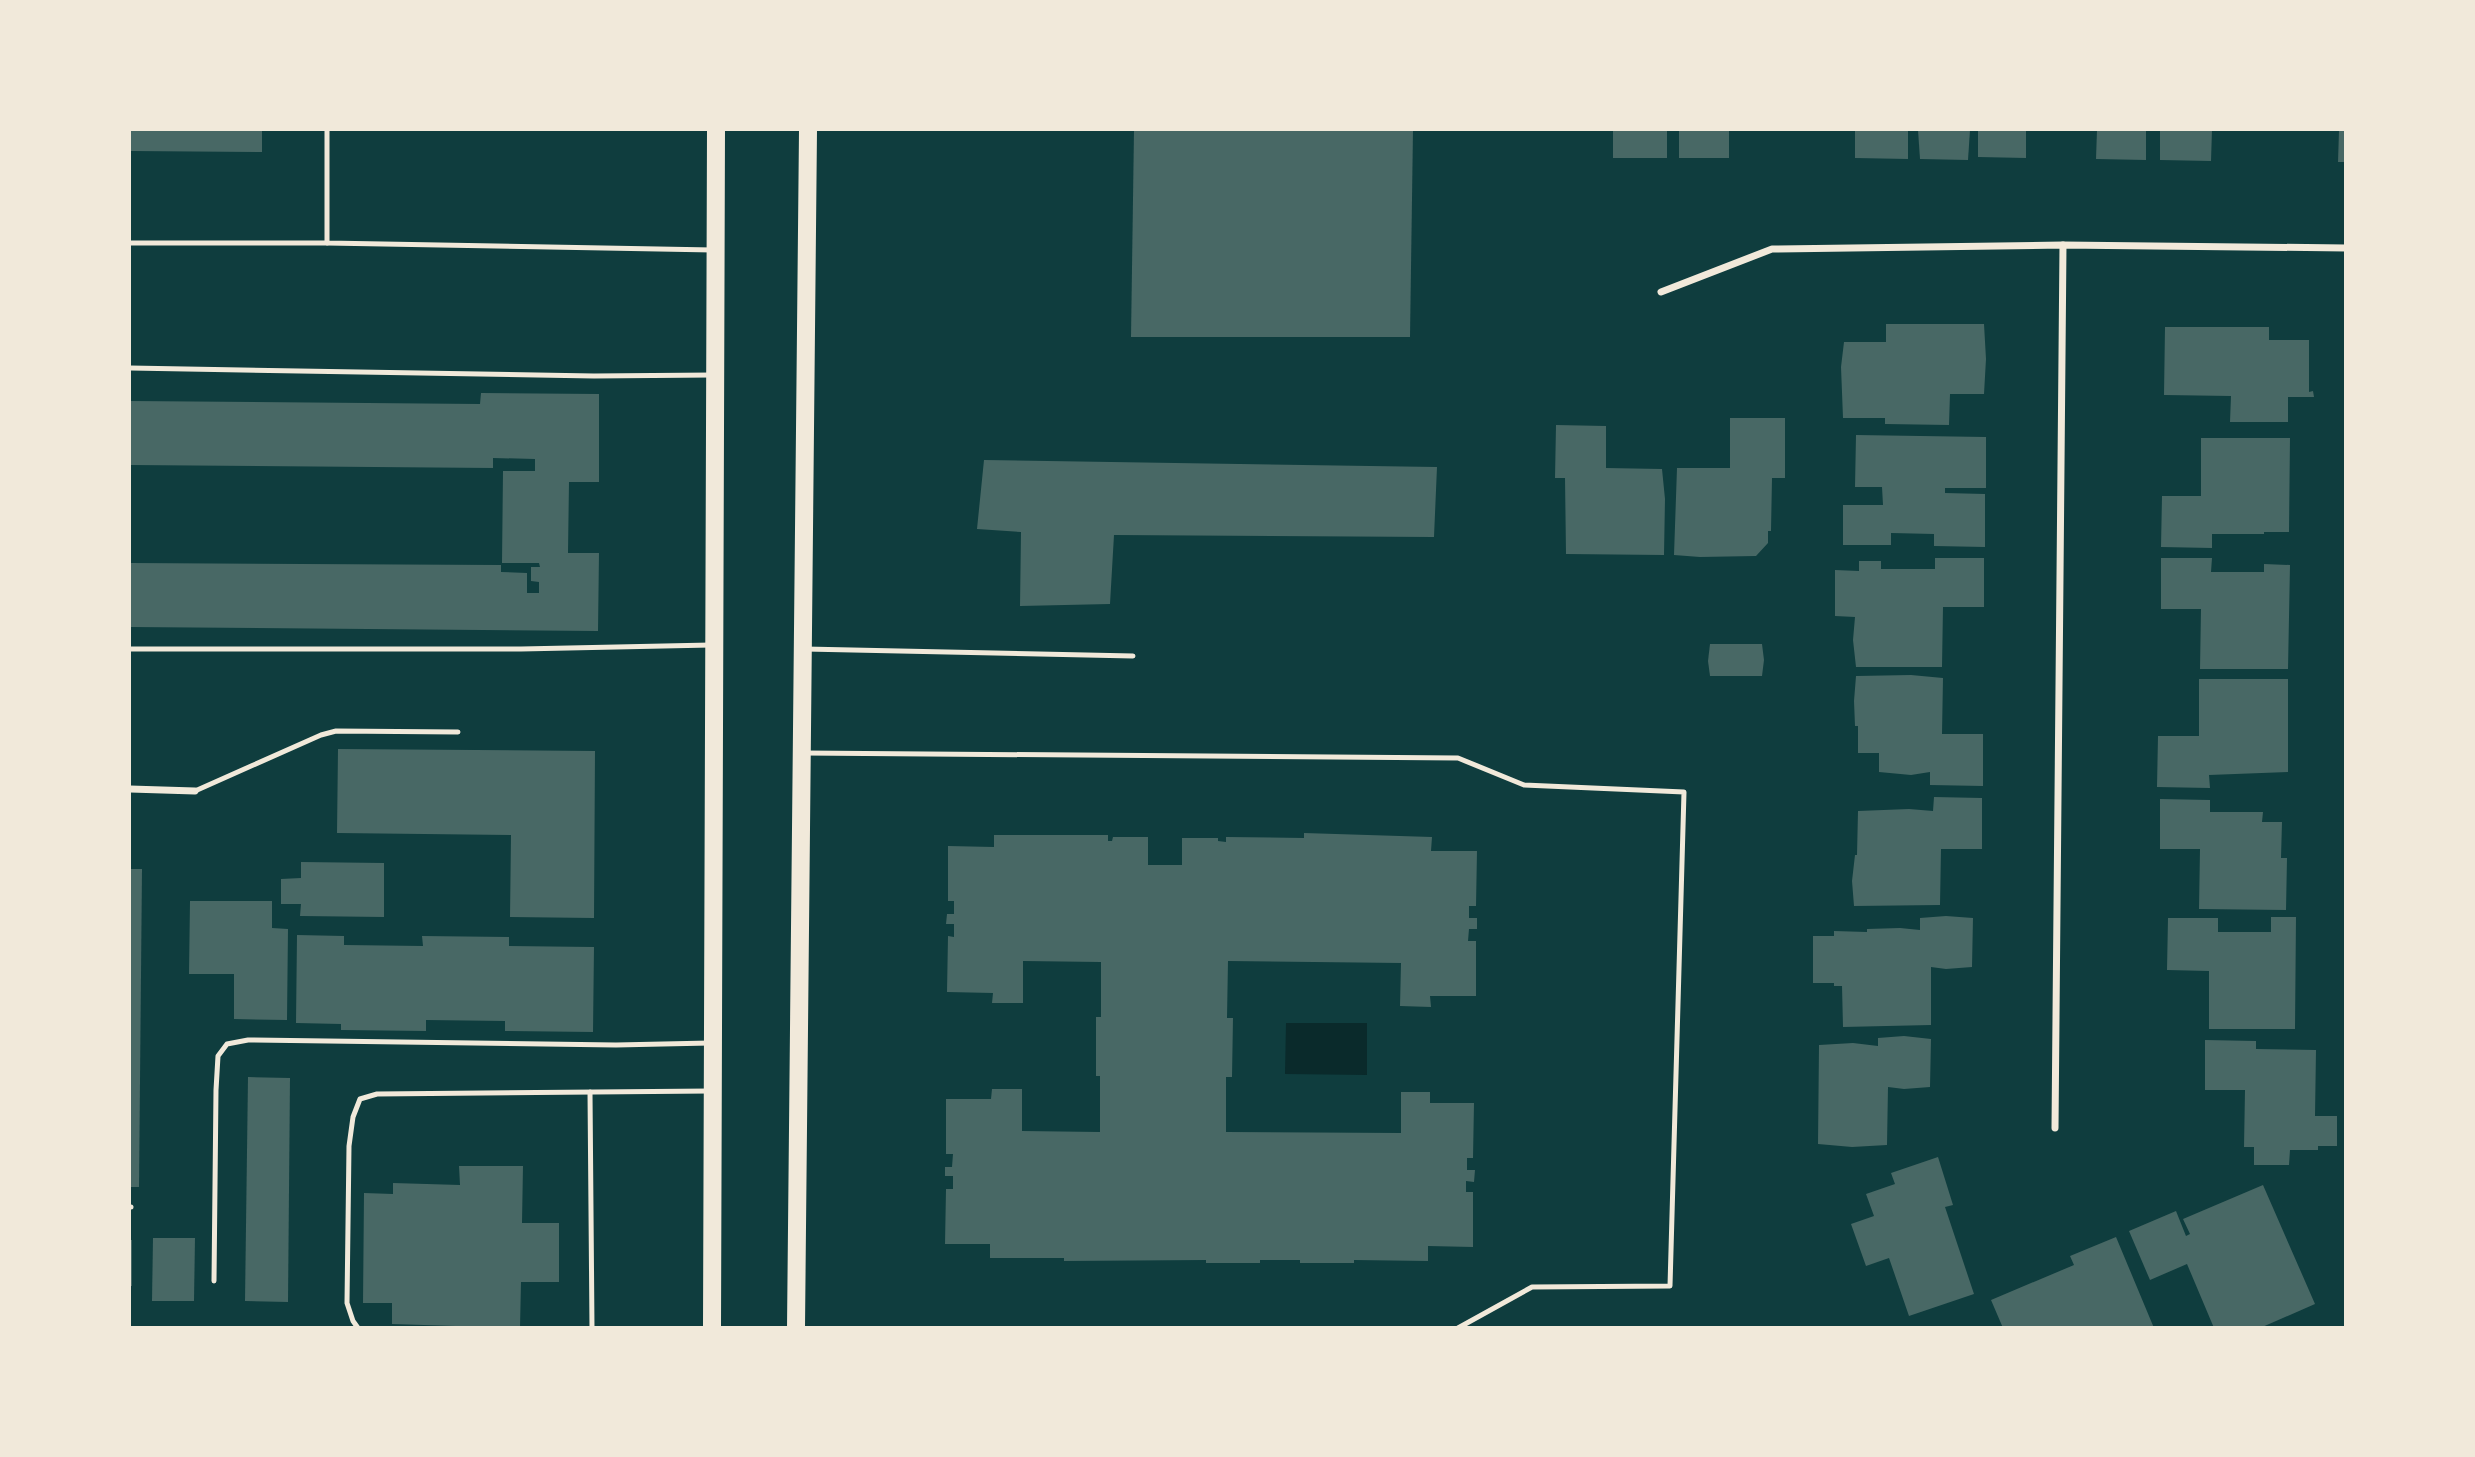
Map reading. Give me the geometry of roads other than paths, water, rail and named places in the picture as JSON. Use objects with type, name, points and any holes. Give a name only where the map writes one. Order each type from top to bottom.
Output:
[{"type":"main road","points":[[712,1328],[716,130]]},
{"type":"main road","points":[[796,1328],[808,130]]},
{"type":"street","points":[[1661,292],[1772,249],[2063,245],[2346,248]]},
{"type":"street","points":[[2055,1128],[2063,245]]},
{"type":"street","points":[[130,789],[195,791]]},
{"type":"lane","points":[[327,130],[327,243]]},
{"type":"lane","points":[[130,243],[327,243],[716,250]]},
{"type":"lane","points":[[130,368],[594,376],[716,375]]},
{"type":"lane","points":[[130,649],[521,649],[715,645]]},
{"type":"lane","points":[[802,649],[1133,656]]},
{"type":"lane","points":[[195,791],[321,735],[336,731],[458,732]]},
{"type":"lane","points":[[801,753],[1458,758],[1524,785],[1684,792],[1670,1286],[1532,1287],[1458,1328]]},
{"type":"lane","points":[[214,1281],[216,1090],[218,1056],[227,1044],[248,1040],[616,1045],[713,1043]]},
{"type":"lane","points":[[358,1328],[350,1312],[348,1290],[349,1146],[353,1117],[360,1100],[377,1094],[713,1091]]},
{"type":"lane","points":[[590,1092],[592,1328]]},
{"type":"water","points":[[1286,1023],[1367,1023],[1367,1075],[1285,1074]]}]
